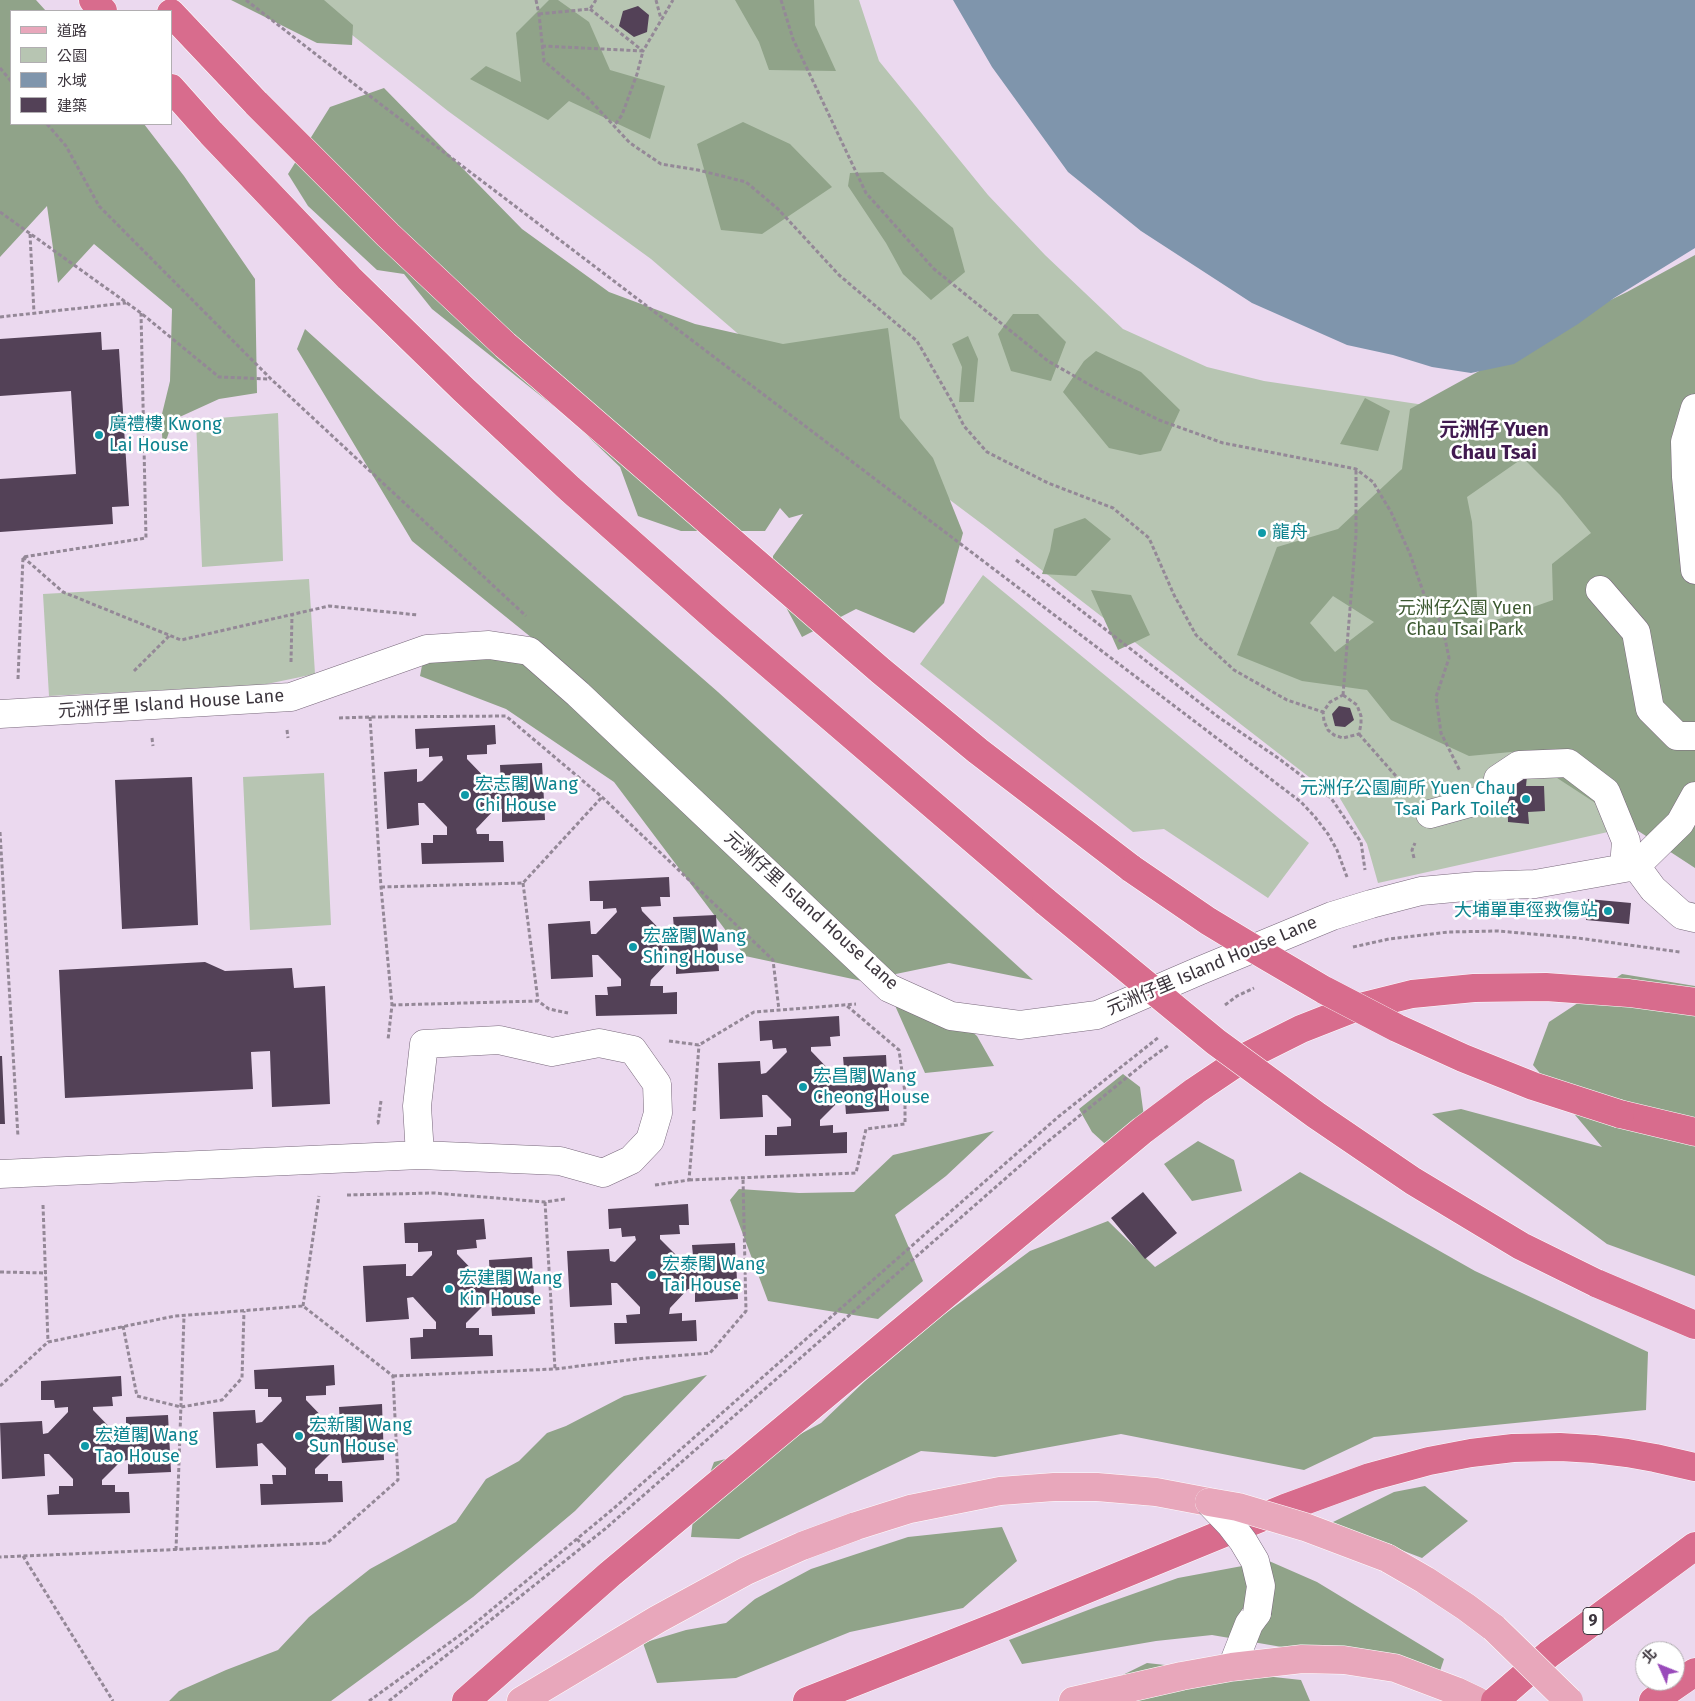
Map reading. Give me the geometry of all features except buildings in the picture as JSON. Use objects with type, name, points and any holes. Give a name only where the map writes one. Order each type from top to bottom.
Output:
[{"type":"highway","points":[[93,0],[102,10]]},
{"type":"highway","points":[[160,0],[168,10]]},
{"type":"highway","points":[[172,14],[256,103],[374,221],[505,345],[881,671],[978,750],[1132,869],[1208,921],[1266,956],[1324,990],[1397,1028],[1463,1058],[1533,1086],[1620,1114],[1695,1132]]},
{"type":"highway","points":[[172,89],[348,278],[570,489],[707,610],[1046,902],[1208,1036],[1316,1115],[1422,1186],[1520,1246],[1596,1283],[1695,1325]]},
{"type":"highway","points":[[466,1701],[617,1568],[1143,1130],[1195,1091],[1247,1056],[1301,1029],[1352,1009],[1412,994],[1474,988],[1546,987],[1695,1002]]},
{"type":"highway","points":[[808,1701],[1284,1508],[1370,1477],[1429,1460],[1513,1448],[1560,1447],[1627,1453],[1692,1466]]},
{"type":"highway","name":"9","points":[[1495,1701],[1549,1654],[1695,1546]]},
{"type":"highway","points":[[1653,1701],[1695,1672]]},
{"type":"main road","points":[[521,1701],[650,1624],[746,1571],[820,1539],[910,1509],[1000,1491],[1054,1488],[1097,1488],[1156,1492],[1238,1507],[1305,1527],[1388,1558],[1466,1607],[1494,1628],[1569,1701]]},
{"type":"main road","points":[[1073,1701],[1182,1676],[1232,1667],[1302,1659],[1344,1660],[1395,1668],[1477,1701]]},
{"type":"street","points":[[1694,414],[1685,442],[1686,477],[1695,570]]},
{"type":"street","points":[[1600,590],[1636,632],[1650,708],[1677,736],[1695,736]]},
{"type":"street","name":"元洲仔里 Island House Lane","points":[[0,714],[291,697],[427,649],[489,644],[529,651],[578,694],[890,988],[951,1016],[1020,1025],[1097,1015],[1332,916],[1371,904],[1422,891],[1476,886],[1535,884],[1630,866]]},
{"type":"street","points":[[1430,814],[1495,796],[1498,780],[1519,765],[1568,763],[1606,792],[1626,841],[1630,866],[1682,916],[1695,918]]},
{"type":"street","points":[[1630,866],[1680,824],[1695,796]]},
{"type":"street","points":[[0,1174],[420,1155],[560,1161],[604,1173],[631,1160],[650,1140],[658,1113],[656,1084],[633,1050],[599,1043],[552,1052],[499,1040],[424,1044],[417,1106],[420,1155]]},
{"type":"street","points":[[1209,1502],[1244,1541],[1255,1561],[1261,1586],[1257,1613],[1249,1624],[1232,1667]]},
{"type":"path","points":[[246,0],[1301,802],[1315,816],[1328,834],[1337,850],[1348,882]]},
{"type":"path","points":[[536,0],[544,61],[588,98],[630,143],[661,164],[698,170],[746,182],[778,209],[839,275],[917,341],[952,400],[964,426],[987,452],[1048,483],[1112,508],[1149,538],[1174,595],[1196,635],[1234,670],[1287,700],[1323,712]]},
{"type":"path","points":[[590,8],[596,0]]},
{"type":"path","points":[[656,0],[661,20]]},
{"type":"path","points":[[614,126],[622,115],[638,74],[643,51],[673,0]]},
{"type":"path","points":[[781,0],[793,39],[866,193],[934,269],[1048,361],[1097,389],[1159,420],[1223,443],[1356,469],[1372,482],[1391,512],[1410,554],[1426,597],[1442,624],[1450,658],[1436,697],[1441,733],[1460,769],[1463,805]]},
{"type":"path","points":[[539,14],[590,8],[643,51]]},
{"type":"path","points":[[542,46],[643,51]]},
{"type":"path","points":[[0,68],[10,81]]},
{"type":"path","points":[[0,212],[141,313],[219,377],[271,379],[99,206],[66,146],[48,125]]},
{"type":"path","points":[[30,234],[34,313]]},
{"type":"path","points":[[0,317],[126,303]]},
{"type":"path","points":[[23,557],[146,538],[141,313]]},
{"type":"path","points":[[1343,695],[1356,535],[1356,469]]},
{"type":"path","points":[[23,557],[63,592],[180,640],[329,606],[360,609]]},
{"type":"path","points":[[18,680],[23,557]]},
{"type":"path","points":[[1016,560],[1217,716],[1278,758],[1331,798],[1361,842],[1366,871]]},
{"type":"path","points":[[1343,695],[1357,705],[1361,716],[1359,734],[1343,738],[1334,735],[1328,730],[1323,712],[1330,702],[1343,695]]},
{"type":"path","points":[[388,1044],[392,1005],[381,887],[370,716],[506,716],[602,797],[773,960],[779,1010]]},
{"type":"path","points":[[381,887],[522,883],[602,797]]},
{"type":"path","points":[[0,832],[18,1137],[9,1137]]},
{"type":"path","points":[[522,883],[538,1001]]},
{"type":"path","points":[[1365,945],[1390,939],[1448,932],[1498,930],[1668,950]]},
{"type":"path","points":[[661,1040],[699,1045],[754,1012],[862,1004],[890,988]]},
{"type":"path","points":[[392,1005],[538,1001],[549,1009],[576,1015]]},
{"type":"path","points":[[689,1180],[856,1173],[866,1129],[906,1124],[905,1093],[899,1050],[846,1005]]},
{"type":"path","points":[[389,1701],[604,1529],[1046,1143],[1147,1061]]},
{"type":"path","points":[[368,1123],[378,1123],[382,1094]]},
{"type":"path","points":[[370,1701],[467,1630],[613,1509],[1058,1117]]},
{"type":"path","points":[[0,1386],[48,1342],[123,1326],[184,1316],[303,1306],[393,1376],[555,1369],[644,1358],[710,1353],[746,1311],[743,1178]]},
{"type":"path","points":[[303,1306],[318,1196]]},
{"type":"path","points":[[43,1202],[48,1342]]},
{"type":"path","points":[[545,1202],[555,1369]]},
{"type":"path","points":[[0,1272],[46,1273]]},
{"type":"path","points":[[123,1326],[137,1396],[181,1406],[222,1400],[242,1378],[244,1311]]},
{"type":"path","points":[[176,1550],[184,1316]]},
{"type":"path","points":[[0,1557],[326,1543],[398,1480],[393,1376]]},
{"type":"path","points":[[23,1556],[113,1701]]},
{"type":"green space","points":[[0,0],[36,0],[45,10],[10,10],[10,125],[145,125],[184,176],[255,279],[257,393],[219,399],[173,420],[163,450],[161,418],[170,381],[172,309],[94,244],[58,283],[47,206],[0,257]]},
{"type":"green space","points":[[231,0],[324,0],[353,25],[352,45],[317,43]]},
{"type":"green space","name":"元洲仔公園 Yuen Chau Tsai Park","points":[[308,0],[859,0],[879,61],[988,195],[1045,255],[1123,329],[1207,367],[1264,381],[1431,406],[1619,338],[1608,832],[1378,883],[1367,844],[1338,795],[1309,777],[986,527],[807,393],[651,259],[448,111]]},
{"type":"green space","points":[[549,0],[558,0],[589,22],[610,70],[665,86],[650,139],[569,101],[548,120],[470,79],[486,66],[521,82],[516,33]]},
{"type":"green space","points":[[735,0],[814,0],[815,25],[836,71],[769,70],[759,42]]},
{"type":"green space","points":[[384,88],[522,229],[609,292],[695,324],[783,344],[888,328],[900,418],[933,458],[963,533],[944,603],[914,633],[856,609],[802,637],[773,583],[773,556],[803,514],[789,518],[780,508],[765,531],[681,531],[638,516],[620,467],[571,420],[432,309],[404,274],[377,270],[308,206],[288,174],[330,107]]},
{"type":"green space","points":[[743,122],[790,144],[832,187],[762,234],[721,230],[697,144]]},
{"type":"green space","points":[[883,172],[953,228],[965,272],[931,300],[903,274],[886,243],[848,186],[850,173]]},
{"type":"green space","points":[[1695,255],[1695,868],[1551,774],[1532,750],[1469,756],[1391,720],[1367,690],[1302,681],[1237,655],[1277,547],[1338,529],[1402,469],[1410,409],[1553,328],[1627,292]],"holes":[[[1523,458],[1560,495],[1591,533],[1552,564],[1553,600],[1479,626],[1472,522],[1467,497]],[[1333,596],[1374,622],[1335,652],[1310,623]]]},
{"type":"green space","points":[[1013,314],[1038,314],[1066,342],[1051,381],[1011,371],[998,334]]},
{"type":"green space","points":[[305,329],[718,692],[1033,980],[949,963],[862,981],[745,956],[614,782],[506,709],[420,676],[425,650],[558,659],[412,541],[297,349]]},
{"type":"green space","points":[[968,336],[978,359],[974,402],[959,402],[962,367],[952,344]]},
{"type":"green space","points":[[1096,351],[1141,372],[1180,410],[1161,451],[1140,455],[1109,448],[1063,392],[1084,361]]},
{"type":"green space","points":[[1365,398],[1390,411],[1378,451],[1340,444]]},
{"type":"green space","points":[[278,413],[283,561],[202,567],[196,420]]},
{"type":"green space","points":[[1085,518],[1111,539],[1076,576],[1042,574],[1050,551],[1054,529]]},
{"type":"green space","points":[[983,575],[1309,843],[1268,898],[1164,829],[1133,832],[920,664]]},
{"type":"green space","points":[[309,579],[315,674],[262,685],[49,696],[43,594]]},
{"type":"green space","points":[[1091,590],[1131,595],[1150,635],[1118,650]]},
{"type":"green space","points":[[324,773],[331,925],[250,930],[243,777]]},
{"type":"green space","points":[[1622,974],[1695,986],[1695,1276],[1607,1244],[1432,1114],[1461,1109],[1602,1147],[1533,1065],[1549,1022]]},
{"type":"green space","points":[[935,998],[977,1036],[994,1066],[925,1073],[893,1001]]},
{"type":"green space","points":[[1123,1074],[1140,1087],[1145,1124],[1114,1152],[1092,1132],[1079,1109]]},
{"type":"green space","points":[[994,1131],[946,1176],[895,1215],[923,1281],[878,1319],[768,1301],[730,1200],[739,1189],[799,1193],[854,1192],[893,1155]]},
{"type":"green space","points":[[1198,1141],[1234,1160],[1242,1191],[1192,1201],[1164,1164]]},
{"type":"green space","points":[[1300,1172],[1475,1271],[1648,1352],[1646,1410],[1374,1437],[1304,1470],[1121,1434],[995,1457],[921,1451],[739,1539],[691,1537],[693,1519],[714,1462],[780,1445],[821,1423],[865,1381],[942,1316],[1030,1251],[1108,1221],[1155,1267]]},
{"type":"green space","points":[[707,1375],[575,1511],[473,1597],[331,1701],[169,1701],[179,1691],[278,1650],[309,1617],[370,1569],[456,1522],[486,1479],[519,1461],[547,1433],[566,1426],[624,1396]]},
{"type":"green space","points":[[1425,1486],[1468,1521],[1422,1558],[1331,1523],[1394,1492]]},
{"type":"green space","points":[[1002,1527],[1017,1561],[963,1608],[850,1632],[736,1678],[657,1683],[643,1643],[686,1630],[726,1623],[755,1599],[811,1569],[908,1537]]},
{"type":"green space","points":[[1269,1561],[1317,1582],[1444,1659],[1439,1674],[1212,1635],[1156,1641],[1022,1664],[1009,1640],[1178,1578]]},
{"type":"green space","points":[[1147,1663],[1301,1680],[1310,1701],[1070,1701]]},
{"type":"water","points":[[953,0],[1695,0],[1695,248],[1614,298],[1578,324],[1514,364],[1471,373],[1432,367],[1393,355],[1347,345],[1252,303],[1141,231],[1068,172],[992,67]]},
{"type":"place","name":"廣禮樓 Kwong Lai House","points":[[99,435]]},
{"type":"place","name":"龍舟","points":[[1262,533]]},
{"type":"place","name":"宏志閣 Wang Chi House","points":[[465,795]]},
{"type":"place","name":"元洲仔公園廁所 Yuen Chau Tsai Park Toilet","points":[[1526,799]]},
{"type":"place","name":"大埔單車徑救傷站","points":[[1608,911]]},
{"type":"place","name":"宏盛閣 Wang Shing House","points":[[633,947]]},
{"type":"place","name":"宏昌閣 Wang Cheong House","points":[[803,1087]]},
{"type":"place","name":"宏泰閣 Wang Tai House","points":[[652,1275]]},
{"type":"place","name":"宏建閣 Wang Kin House","points":[[449,1289]]},
{"type":"place","name":"宏新閣 Wang Sun House","points":[[299,1436]]},
{"type":"place","name":"宏道閣 Wang Tao House","points":[[85,1446]]},
{"type":"district","name":"元洲仔 Yuen Chau Tsai","points":[[1494,442]]}]
